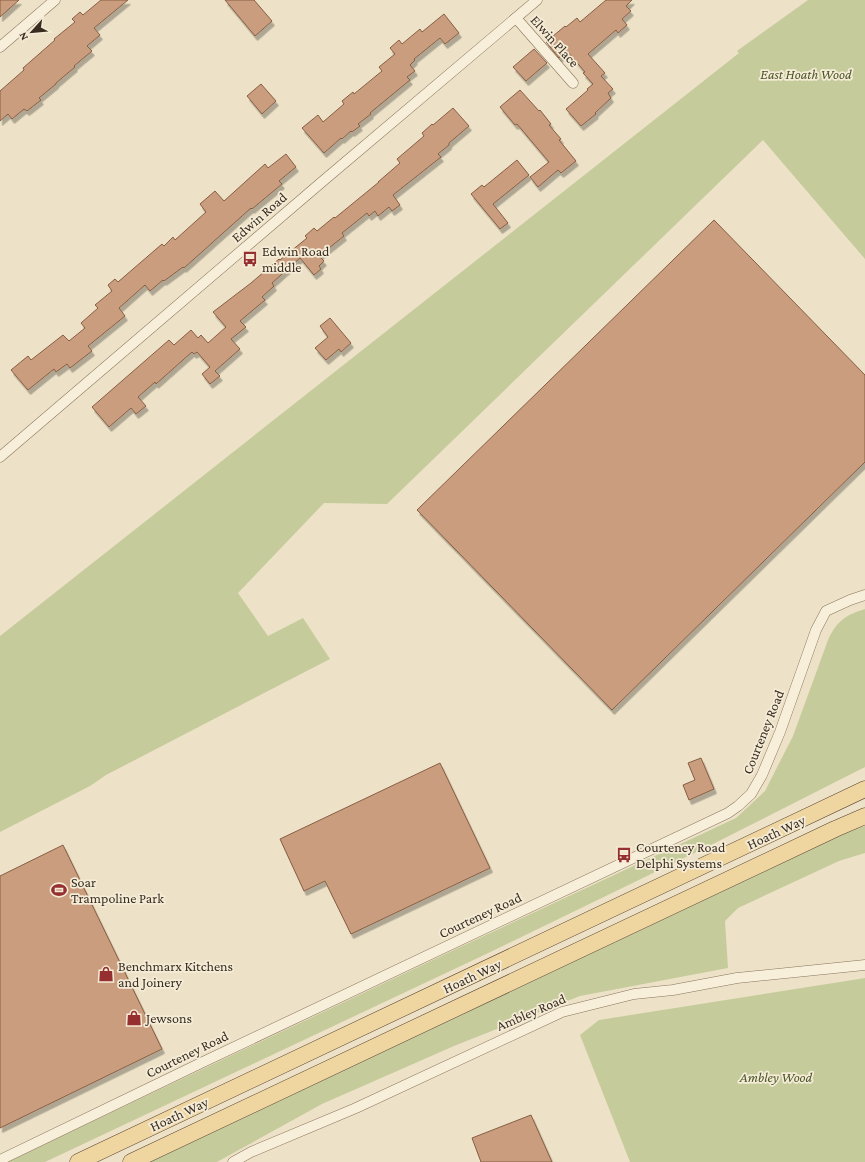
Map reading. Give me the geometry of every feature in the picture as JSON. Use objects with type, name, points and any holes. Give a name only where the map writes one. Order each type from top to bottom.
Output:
[{"type":"main road","name":"Hoath Way","points":[[78,1162],[865,789]]},
{"type":"main road","name":"Hoath Way","points":[[131,1162],[865,816]]},
{"type":"street","points":[[0,47],[55,0]]},
{"type":"street","name":"Edwin Road","points":[[0,457],[537,0]]},
{"type":"street","name":"Elwin Place","points":[[516,18],[573,83]]},
{"type":"street","name":"Courteney Road","points":[[0,1160],[728,813],[751,794],[762,775],[780,732],[816,630],[826,611],[865,595]]},
{"type":"street","name":"Ambley Road","points":[[233,1162],[251,1152],[356,1108],[562,1012],[634,994],[673,990],[737,978],[864,965]]},
{"type":"green space","name":"East Hoath Wood","points":[[808,0],[865,0],[865,259],[763,140],[387,504],[324,503],[238,593],[268,636],[303,618],[330,659],[106,775],[90,786],[0,832],[0,636],[739,53],[737,51]]},
{"type":"green space","points":[[865,609],[865,767],[715,843],[482,956],[45,1162],[7,1162],[736,818],[765,791],[793,736],[831,633],[838,623],[847,616]]},
{"type":"green space","points":[[865,826],[865,853],[839,861],[738,908],[725,921],[728,968],[580,996],[454,1046],[322,1104],[217,1162],[150,1162],[856,828]]},
{"type":"green space","name":"Ambley Wood","points":[[865,978],[865,1162],[630,1162],[580,1035],[599,1020]]},
{"type":"building","points":[[0,0],[19,0],[0,17]]},
{"type":"building","points":[[101,0],[128,0],[94,28],[100,35],[87,46],[92,51],[39,98],[41,100],[27,111],[24,109],[12,119],[8,114],[0,121],[0,91],[24,70],[23,68],[55,40],[54,39],[75,22],[72,19],[80,12],[83,15]]},
{"type":"building","points":[[225,0],[254,0],[272,21],[255,36]]},
{"type":"building","points":[[606,0],[632,0],[626,6],[631,11],[622,19],[627,25],[618,33],[616,30],[588,54],[605,73],[601,76],[613,89],[608,93],[611,98],[595,113],[596,114],[581,126],[566,109],[593,84],[567,51],[559,58],[546,42],[577,18],[580,22]]},
{"type":"building","points":[[444,14],[459,33],[445,44],[440,38],[414,59],[415,60],[410,65],[415,71],[407,77],[410,80],[358,124],[360,126],[352,132],[351,131],[342,139],[341,138],[324,153],[302,128],[318,115],[323,122],[344,104],[342,101],[353,92],[354,94],[382,71],[379,67],[395,54],[390,48],[399,40],[402,44],[420,29],[422,32]]},
{"type":"building","points":[[534,49],[547,63],[526,81],[513,67]]},
{"type":"building","points":[[261,84],[276,101],[262,114],[247,96]]},
{"type":"building","points":[[520,90],[539,111],[540,110],[551,124],[549,125],[561,139],[559,140],[576,161],[561,173],[558,170],[538,187],[530,177],[549,162],[517,124],[515,125],[500,107]]},
{"type":"building","points":[[453,108],[469,126],[438,154],[441,157],[393,195],[400,205],[392,211],[389,207],[378,216],[375,211],[369,216],[367,213],[342,233],[344,236],[319,256],[324,261],[319,266],[321,269],[314,275],[300,258],[272,283],[274,286],[262,297],[265,300],[240,321],[246,327],[231,339],[240,349],[215,371],[220,376],[210,384],[202,374],[210,367],[197,352],[194,354],[192,352],[156,384],[155,382],[138,397],[146,406],[136,414],[131,408],[109,427],[92,407],[169,340],[174,345],[191,330],[198,338],[201,335],[208,343],[226,327],[213,312],[307,238],[305,236],[314,228],[317,231],[379,182],[400,163],[397,159],[424,136],[422,133]]},
{"type":"building","points":[[286,154],[296,167],[279,181],[282,184],[252,209],[251,208],[184,268],[183,267],[164,281],[163,280],[150,291],[145,285],[119,308],[125,316],[88,346],[92,351],[70,368],[67,364],[56,372],[54,369],[28,390],[11,370],[28,356],[31,360],[63,335],[69,341],[85,328],[81,323],[98,308],[95,305],[112,291],[108,285],[115,279],[118,282],[162,244],[164,246],[173,237],[175,240],[206,212],[200,204],[215,191],[224,201],[265,164],[268,168]]},
{"type":"building","points":[[517,160],[529,175],[493,204],[508,223],[500,229],[471,194],[482,185],[484,187]]},
{"type":"building","points":[[714,220],[865,375],[865,462],[612,710],[417,510]]},
{"type":"building","points":[[330,318],[351,343],[341,352],[339,349],[326,360],[315,348],[328,337],[320,326]]},
{"type":"building","points":[[701,758],[714,789],[689,800],[683,785],[695,780],[688,763]]},
{"type":"building","points":[[440,763],[490,868],[351,934],[325,881],[304,891],[280,839]]},
{"type":"building","points":[[63,845],[162,1049],[0,1128],[0,876]]},
{"type":"building","points":[[531,1115],[552,1162],[481,1162],[472,1138]]},
{"type":"place","name":"Edwin Road middle","points":[[250,259]]},
{"type":"place","name":"Courteney Road Delphi Systems","points":[[624,855]]},
{"type":"place","name":"Soar Trampoline Park","points":[[59,890]]},
{"type":"place","name":"Benchmarx Kitchens and Joinery","points":[[106,974]]},
{"type":"place","name":"Jewsons","points":[[134,1018]]}]
